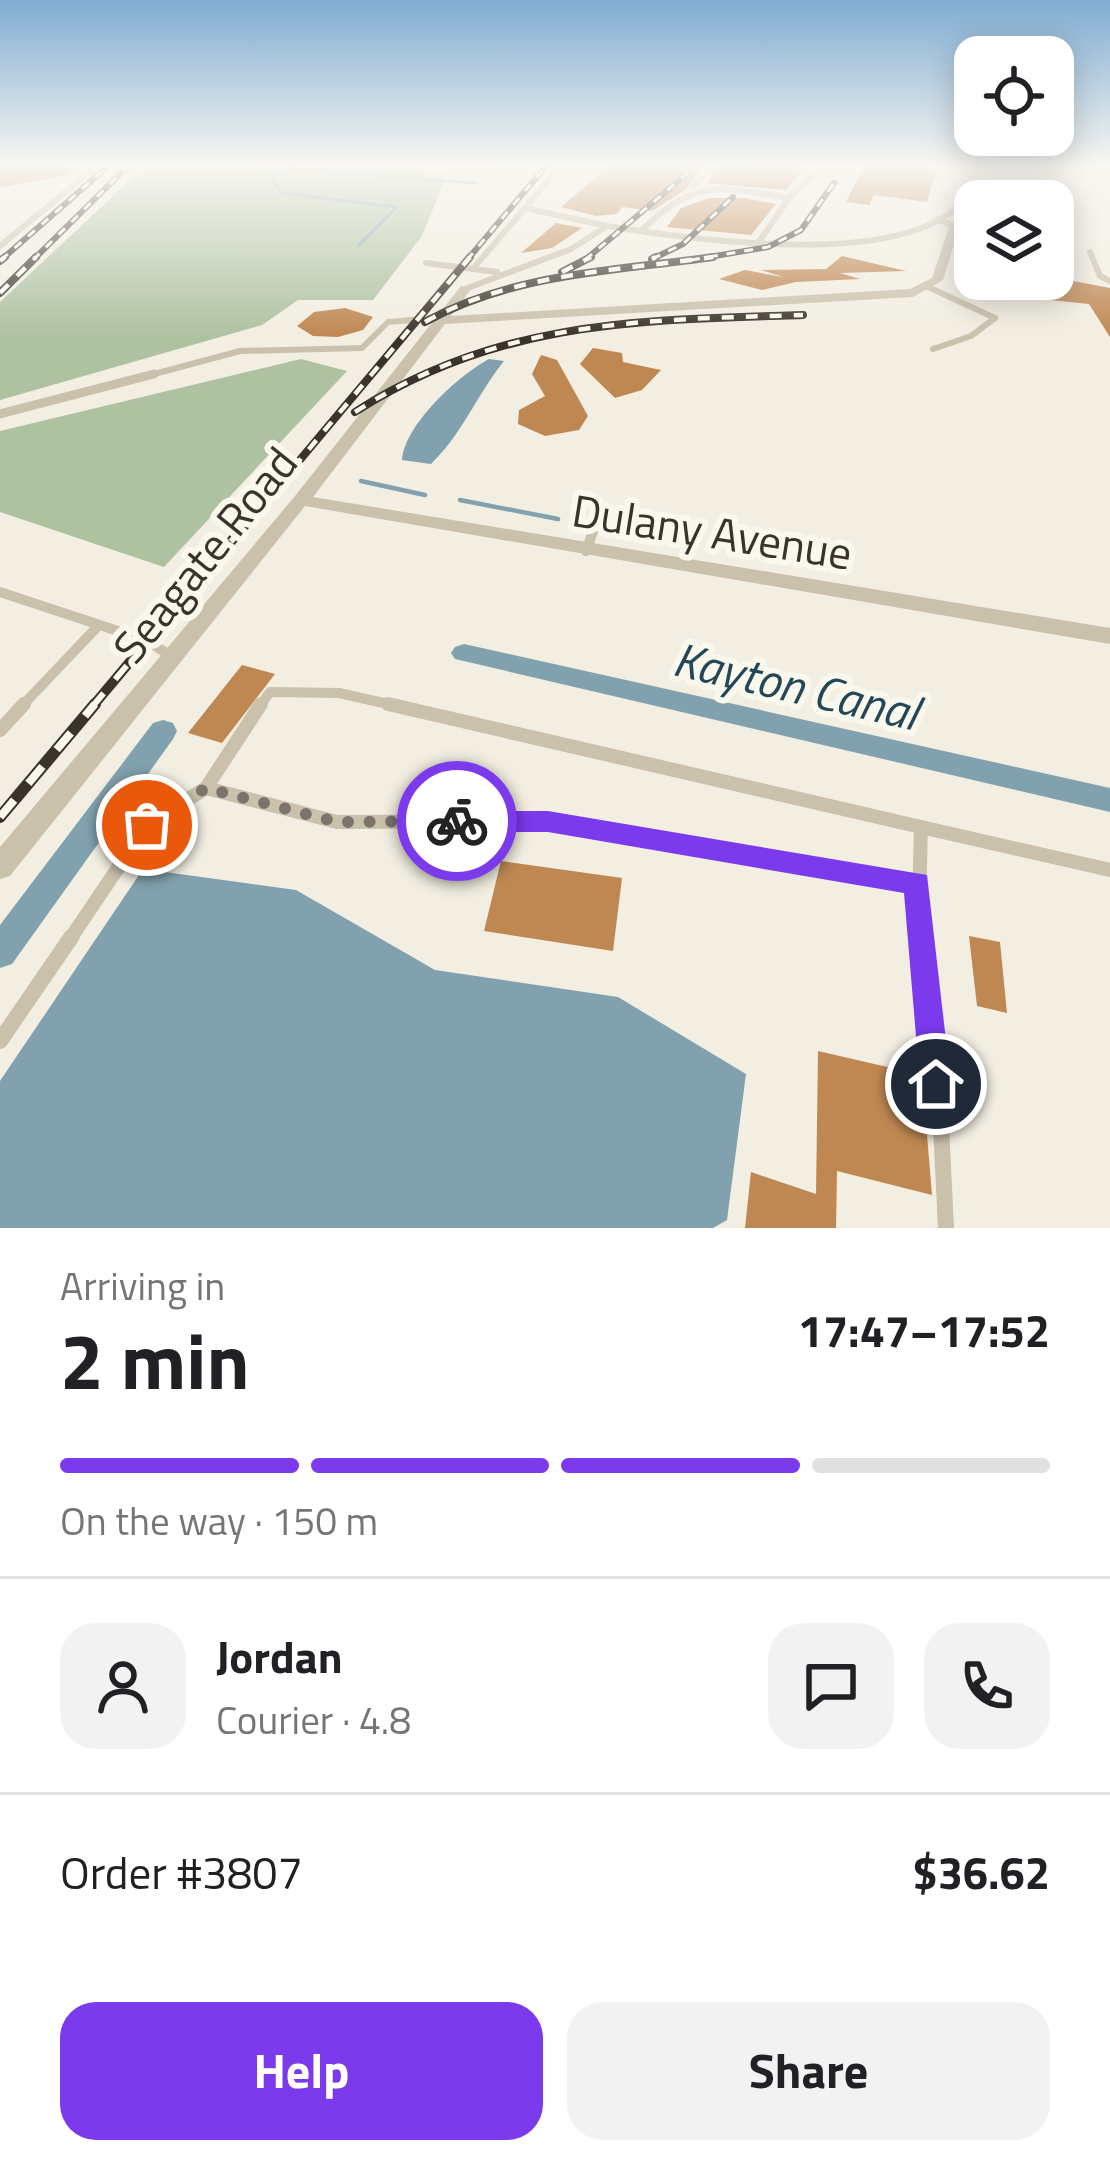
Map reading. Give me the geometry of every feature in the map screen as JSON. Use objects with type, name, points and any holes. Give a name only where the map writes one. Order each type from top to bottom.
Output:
[{"type":"street","points":[[445,319],[858,300],[937,280],[955,225],[950,223]]},
{"type":"street","name":"Seagate Road","points":[[0,867],[301,500],[465,289]]},
{"type":"street","name":"Dulany Avenue","points":[[301,500],[1110,636]]},
{"type":"lane","points":[[0,246],[28,223]]},
{"type":"lane","points":[[476,265],[512,223]]},
{"type":"lane","points":[[595,223],[756,246],[852,240],[920,223]]},
{"type":"lane","points":[[641,231],[648,223]]},
{"type":"lane","points":[[756,246],[772,223]]},
{"type":"lane","points":[[465,289],[500,273],[573,253],[607,226]]},
{"type":"lane","points":[[1090,252],[1100,276],[1110,281]]},
{"type":"lane","points":[[426,263],[476,265],[500,273]]},
{"type":"lane","points":[[926,286],[995,318],[971,336],[933,349]]},
{"type":"lane","points":[[0,413],[240,351],[362,349],[388,322],[445,319]]},
{"type":"lane","points":[[586,551],[599,514]]},
{"type":"lane","points":[[0,592],[148,641],[172,657]]},
{"type":"lane","points":[[0,730],[99,625]]},
{"type":"lane","points":[[0,1041],[147,825],[206,788],[270,692],[286,688],[340,693],[1110,870]]},
{"type":"lane","points":[[206,788],[337,822],[548,821],[917,884]]},
{"type":"lane","points":[[921,827],[915,918],[941,1126],[946,1228]]},
{"type":"green space","points":[[84,223],[427,223],[373,300],[298,300],[262,325],[0,400],[0,302]]},
{"type":"green space","points":[[301,359],[347,371],[164,567],[0,512],[0,431]]},
{"type":"water","points":[[489,359],[504,361],[442,452],[431,464],[402,460],[413,431],[435,402]]},
{"type":"water","points":[[143,869],[296,890],[435,970],[618,997],[746,1074],[727,1220],[713,1228],[0,1228],[0,1081]]},
{"type":"building","points":[[556,223],[582,228],[552,248],[521,253]]},
{"type":"building","points":[[670,223],[760,223],[751,235],[667,227]]},
{"type":"building","points":[[842,256],[906,271],[840,273],[860,279],[796,282],[762,290],[719,279],[745,270],[783,277],[761,270],[826,269]]},
{"type":"building","points":[[1074,281],[1110,288],[1110,337],[1089,304],[1051,300],[1074,300]]},
{"type":"building","points":[[345,308],[373,317],[363,330],[338,337],[313,336],[297,326],[314,312]]},
{"type":"building","points":[[593,348],[622,353],[623,362],[661,370],[642,390],[615,398],[580,364]]},
{"type":"building","points":[[541,355],[557,360],[588,416],[579,430],[545,436],[518,424],[519,410],[545,396],[532,374]]},
{"type":"building","points":[[242,665],[275,674],[222,743],[188,733]]},
{"type":"building","points":[[501,861],[622,878],[613,951],[484,931]]},
{"type":"building","points":[[969,936],[1000,942],[1007,1013],[977,1006]]},
{"type":"building","points":[[818,1051],[922,1075],[932,1195],[837,1171],[836,1228],[745,1228],[751,1172],[816,1194]]},
{"type":"waterway","points":[[359,245],[381,223]]},
{"type":"waterway","points":[[361,481],[425,495]]},
{"type":"waterway","points":[[460,500],[558,519]]},
{"type":"waterway","name":"Kayton Canal","points":[[464,653],[1110,800]]},
{"type":"waterway","points":[[0,952],[163,731]]},
{"type":"railway","points":[[1,260],[43,223]]},
{"type":"railway","points":[[33,260],[70,223]]},
{"type":"railway","points":[[467,260],[498,223]]},
{"type":"railway","points":[[585,260],[628,223]]},
{"type":"railway","points":[[656,257],[652,259],[683,244],[705,223]]},
{"type":"railway","points":[[696,259],[768,247],[806,223]]},
{"type":"railway","points":[[0,261],[5,257]]},
{"type":"railway","points":[[33,260],[36,257]]},
{"type":"railway","points":[[247,523],[470,257]]},
{"type":"railway","points":[[562,272],[591,257]]},
{"type":"railway","points":[[696,259],[713,257]]},
{"type":"railway","points":[[425,322],[493,293],[529,284],[696,259]]},
{"type":"railway","points":[[691,260],[696,259]]},
{"type":"railway","points":[[0,293],[33,260]]},
{"type":"railway","points":[[355,412],[409,382],[516,342],[627,324],[803,315]]},
{"type":"railway","points":[[92,707],[249,520]]},
{"type":"railway","points":[[0,817],[95,704]]},
{"type":"way so far","points":[[147,825],[206,788],[337,822],[457,821]]},
{"type":"route","points":[[457,821],[548,821],[917,884],[915,918],[936,1084]]}]
